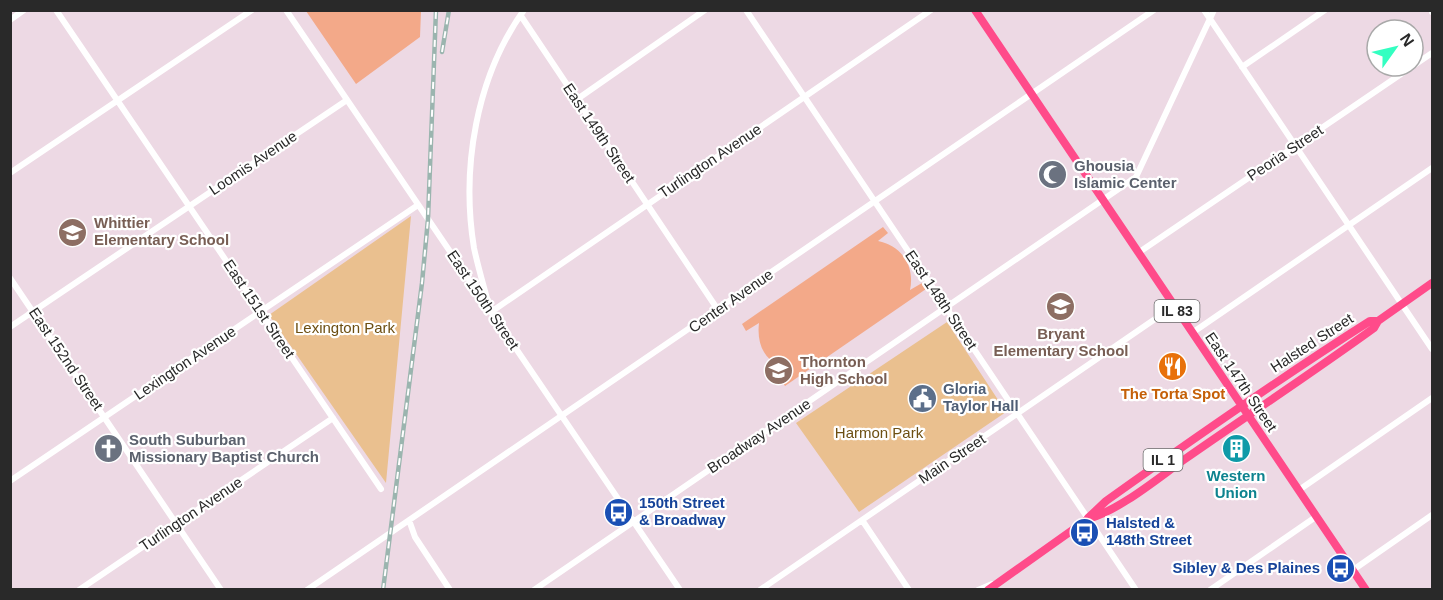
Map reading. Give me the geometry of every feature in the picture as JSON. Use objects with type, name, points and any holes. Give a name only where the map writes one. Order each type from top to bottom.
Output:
[{"type":"main road","name":"East 147th Street","points":[[977,13],[1365,590]]},
{"type":"main road","name":"Halsted Street","points":[[988,590],[996,582],[1088,519],[1106,501],[1242,406],[1366,324],[1378,321],[1432,283]]},
{"type":"main road","name":"Halsted Street","points":[[1088,519],[1099,516],[1248,416],[1374,328],[1378,321]]},
{"type":"street","points":[[10,20],[24,10]]},
{"type":"street","name":"East 151st Street","points":[[56,10],[381,489]]},
{"type":"street","points":[[10,173],[252,10]]},
{"type":"street","name":"East 150th Street","points":[[286,10],[681,590]]},
{"type":"street","points":[[576,100],[705,10]]},
{"type":"street","name":"East 148th Street","points":[[746,10],[1136,590]]},
{"type":"street","name":"Turlington Avenue","points":[[491,312],[931,10]]},
{"type":"street","points":[[977,13],[987,10]]},
{"type":"street","name":"Center Avenue","points":[[307,590],[1154,10]]},
{"type":"street","points":[[1204,10],[1432,349]]},
{"type":"street","name":"Broadway Avenue","points":[[534,590],[1102,202],[1140,171],[1214,10]]},
{"type":"street","points":[[1242,67],[1325,10]]},
{"type":"street","points":[[491,312],[474,248],[471,200],[475,122],[496,59],[522,13]]},
{"type":"street","name":"East 149th Street","points":[[522,13],[576,100],[718,310]]},
{"type":"street","name":"Peoria Street","points":[[1138,253],[1432,53]]},
{"type":"street","name":"Loomis Avenue","points":[[10,327],[347,100]]},
{"type":"street","points":[[1192,333],[1432,168]]},
{"type":"street","name":"Lexington Avenue","points":[[10,481],[418,205]]},
{"type":"street","name":"East 152nd Street","points":[[10,278],[222,590]]},
{"type":"street","name":"Main Street","points":[[760,590],[1174,306]]},
{"type":"street","points":[[1299,490],[1432,398]]},
{"type":"street","name":"Turlington Avenue","points":[[79,590],[333,418]]},
{"type":"street","points":[[1353,570],[1432,515]]},
{"type":"street","points":[[1210,590],[1317,516]]},
{"type":"street","points":[[409,520],[415,537],[450,590]]},
{"type":"street","points":[[862,520],[909,590]]},
{"type":"street","points":[[978,590],[996,582]]},
{"type":"green space","name":"Lexington Park","points":[[411,216],[386,483],[269,315]]},
{"type":"green space","name":"Harmon Park","points":[[947,322],[1006,412],[859,512],[796,423]]},
{"type":"shaded area","points":[[306,11],[421,11],[420,37],[356,84]]},
{"type":"shaded area","points":[[883,227],[888,233],[878,241],[894,247],[905,258],[910,273],[910,290],[922,283],[926,289],[785,386],[781,380],[792,372],[776,365],[765,354],[760,340],[759,323],[746,331],[742,324]]},
{"type":"railway","points":[[383,590],[428,219],[436,10]]},
{"type":"railway","points":[[442,52],[449,10]]},
{"type":"place","name":"Ghousia Islamic Center","points":[[1053,175]]},
{"type":"place","name":"Whittier Elementary School","points":[[73,232]]},
{"type":"place","name":"Bryant Elementary School","points":[[1061,307]]},
{"type":"place","name":"The Torta Spot","points":[[1173,367]]},
{"type":"place","name":"Thornton High School","points":[[779,371]]},
{"type":"place","name":"Gloria Taylor Hall","points":[[922,398]]},
{"type":"place","name":"South Suburban Missionary Baptist Church","points":[[108,449]]},
{"type":"place","name":"Western Union","points":[[1236,449]]},
{"type":"place","name":"150th Street & Broadway","points":[[618,512]]},
{"type":"place","name":"Halsted & 148th Street","points":[[1085,532]]},
{"type":"place","name":"Sibley & Des Plaines","points":[[1341,568]]}]
